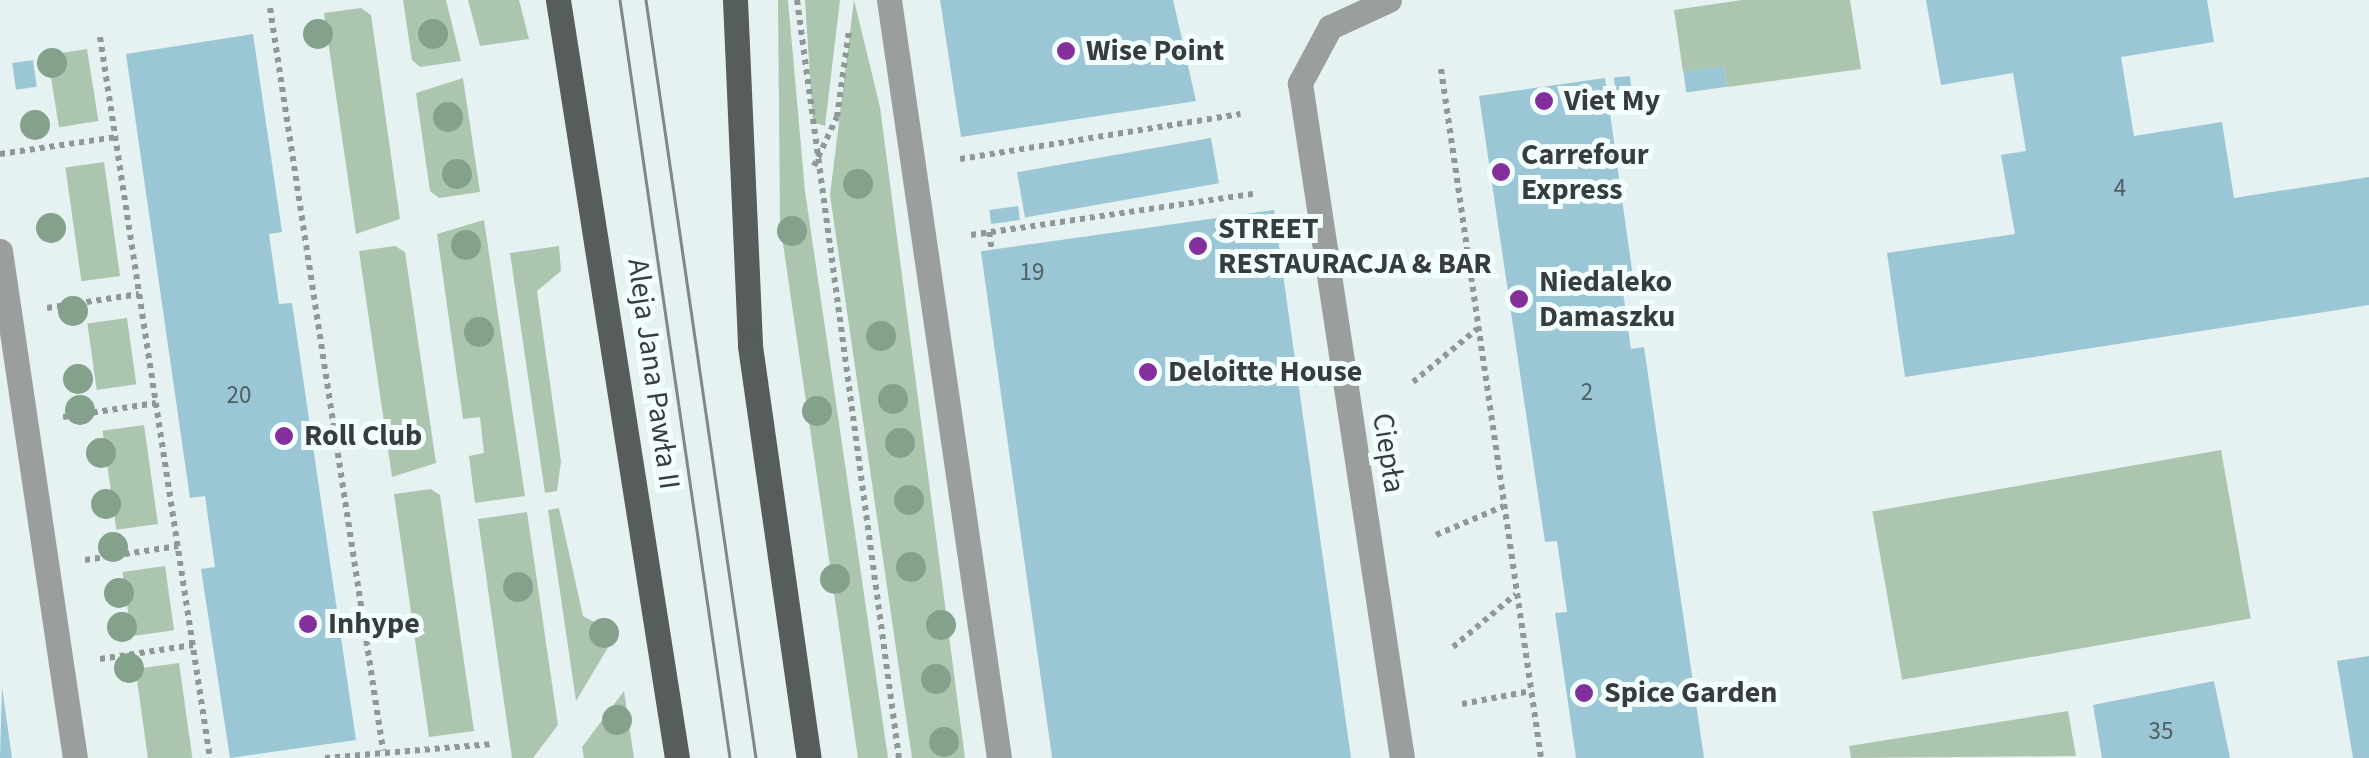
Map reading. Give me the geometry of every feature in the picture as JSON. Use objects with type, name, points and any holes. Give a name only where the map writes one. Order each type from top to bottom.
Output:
[{"type":"main road","name":"Aleja Jana Pawła II","points":[[558,0],[677,758]]},
{"type":"main road","points":[[735,0],[750,346],[810,758]]},
{"type":"street","points":[[889,0],[923,193],[1000,758]]},
{"type":"street","name":"Ciepła","points":[[1389,0],[1345,16],[1317,42],[1301,101],[1402,758]]},
{"type":"street","points":[[0,251],[75,758]]},
{"type":"path","points":[[797,0],[814,168],[900,758]]},
{"type":"path","points":[[270,8],[382,750]]},
{"type":"path","points":[[814,168],[837,117],[849,12]]},
{"type":"path","points":[[100,36],[210,758]]},
{"type":"path","points":[[1440,69],[1541,758]]},
{"type":"path","points":[[960,159],[1240,114]]},
{"type":"path","points":[[0,154],[116,137]]},
{"type":"path","points":[[971,234],[1254,194]]},
{"type":"path","points":[[989,232],[992,252]]},
{"type":"path","points":[[9,314],[139,294]]},
{"type":"path","points":[[1413,382],[1478,328]]},
{"type":"path","points":[[26,423],[156,403]]},
{"type":"path","points":[[1436,535],[1504,506]]},
{"type":"path","points":[[46,566],[178,546]]},
{"type":"path","points":[[1453,648],[1517,594]]},
{"type":"path","points":[[61,664],[193,645]]},
{"type":"path","points":[[1462,704],[1531,692]]},
{"type":"path","points":[[326,758],[382,750],[492,744]]},
{"type":"green space","points":[[403,0],[446,0],[461,61],[420,67],[412,60]]},
{"type":"green space","points":[[468,0],[519,0],[529,39],[480,46]]},
{"type":"green space","points":[[778,0],[788,0],[805,191],[888,758],[858,758],[780,223]]},
{"type":"green space","points":[[805,0],[840,0],[825,126],[813,122]]},
{"type":"green space","points":[[854,0],[880,107],[965,758],[912,758],[830,195]]},
{"type":"green space","points":[[1742,0],[1850,0],[1861,69],[1727,87],[1724,66],[1683,72],[1674,10]]},
{"type":"green space","points":[[361,8],[371,15],[400,219],[356,234],[324,13]]},
{"type":"green space","points":[[87,49],[98,121],[59,127],[47,55]]},
{"type":"green space","points":[[463,78],[480,192],[439,198],[430,191],[416,93]]},
{"type":"green space","points":[[104,162],[120,276],[81,281],[65,167]]},
{"type":"green space","points":[[484,220],[525,496],[475,503],[469,456],[484,453],[480,417],[463,419],[437,234]]},
{"type":"green space","points":[[395,246],[405,252],[436,463],[392,477],[359,251]]},
{"type":"green space","points":[[559,246],[561,271],[537,291],[561,461],[557,491],[545,493],[510,253]]},
{"type":"green space","points":[[127,318],[136,384],[97,390],[87,324]]},
{"type":"green space","points":[[144,425],[158,524],[116,530],[102,431]]},
{"type":"green space","points":[[2221,450],[2251,618],[1902,680],[1872,511]]},
{"type":"green space","points":[[431,489],[440,495],[474,731],[429,737],[394,494]]},
{"type":"green space","points":[[559,508],[583,616],[616,634],[576,701],[548,510]]},
{"type":"green space","points":[[527,512],[558,725],[533,758],[512,758],[478,519]]},
{"type":"green space","points":[[165,566],[174,630],[131,636],[122,572]]},
{"type":"green space","points":[[179,663],[192,758],[148,758],[135,669]]},
{"type":"green space","points":[[624,691],[634,758],[584,758],[582,747]]},
{"type":"green space","points":[[2068,711],[2076,756],[1851,758],[1849,746]]},
{"type":"building","name":"Wise Point","points":[[940,0],[1173,0],[1196,101],[961,137]]},
{"type":"building","points":[[1926,0],[2207,0],[2214,42],[2121,57],[2134,136],[2222,122],[2234,198],[2369,177],[2369,305],[1905,377],[1887,253],[2015,234],[2001,155],[2026,151],[2013,73],[1941,85]]},
{"type":"building","points":[[253,34],[282,232],[269,234],[279,304],[292,303],[356,740],[230,758],[201,569],[215,567],[205,496],[190,498],[126,54]]},
{"type":"building","points":[[33,60],[37,87],[16,90],[12,63]]},
{"type":"building","points":[[1724,66],[1727,87],[1686,93],[1683,72]]},
{"type":"building","points":[[1630,76],[1632,97],[1616,98],[1614,77]]},
{"type":"building","points":[[1605,78],[1633,277],[1621,278],[1631,349],[1644,347],[1704,758],[1576,758],[1555,613],[1567,612],[1557,541],[1545,542],[1479,96]]},
{"type":"building","points":[[1211,138],[1219,183],[1025,218],[1017,172]]},
{"type":"building","points":[[1018,206],[1020,220],[991,224],[989,210]]},
{"type":"building","name":"Deloitte House","points":[[1274,210],[1351,758],[1052,758],[981,251]]},
{"type":"building","points":[[2369,656],[2369,758],[2353,758],[2337,661]]},
{"type":"building","points":[[2214,681],[2230,758],[2102,758],[2093,705]]},
{"type":"building","points":[[2,687],[12,758],[0,758]]},
{"type":"tram line","points":[[620,0],[730,758]]},
{"type":"tram line","points":[[646,0],[756,758]]},
{"type":"place","name":"Wise Point","points":[[1066,51]]},
{"type":"place","name":"Viet My","points":[[1544,101]]},
{"type":"place","name":"Carrefour Express","points":[[1501,172]]},
{"type":"place","name":"STREET RESTAURACJA & BAR","points":[[1198,246]]},
{"type":"place","name":"Niedaleko Damaszku","points":[[1519,299]]},
{"type":"place","name":"Deloitte House","points":[[1148,372]]},
{"type":"place","name":"Roll Club","points":[[284,436]]},
{"type":"place","name":"Inhype","points":[[308,624]]},
{"type":"place","name":"Spice Garden","points":[[1584,693]]}]
